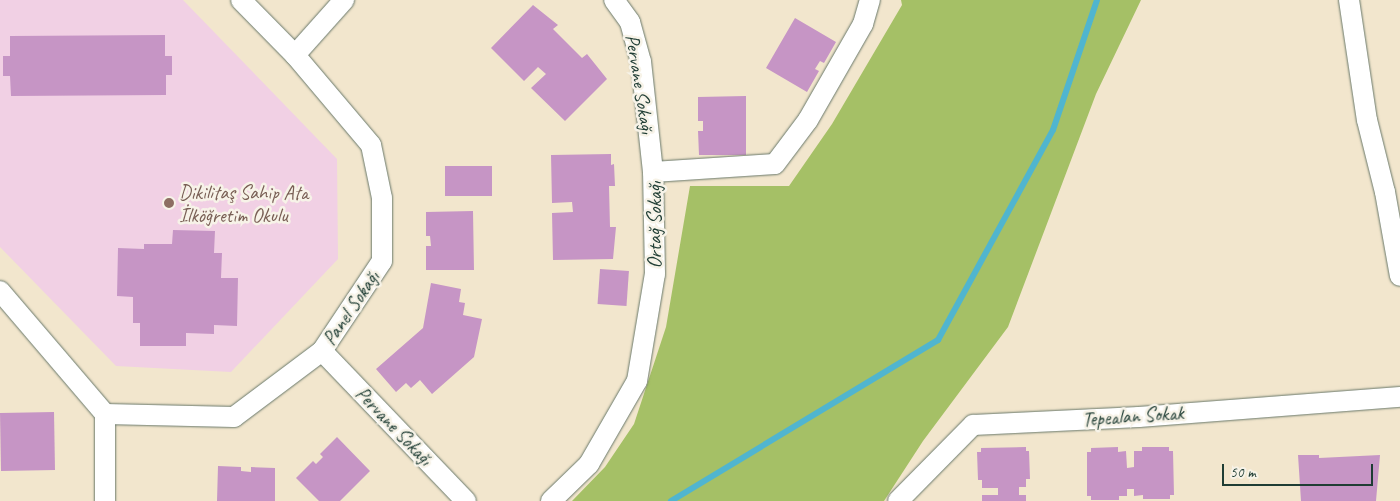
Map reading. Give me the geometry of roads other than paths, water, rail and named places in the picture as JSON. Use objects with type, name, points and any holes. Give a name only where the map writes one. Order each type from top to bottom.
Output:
[{"type":"street","name":"Panel Sokağı","points":[[105,414],[234,417],[322,351],[382,261],[382,198],[371,145],[295,55],[241,0]]},
{"type":"street","points":[[295,55],[344,0]]},
{"type":"street","name":"Pervane Sokağı","points":[[614,0],[630,22],[640,62],[653,172]]},
{"type":"street","name":"Ortağ Sokağı","points":[[551,501],[589,464],[637,380],[655,274],[653,172],[775,164],[808,120],[863,24],[870,0]]},
{"type":"street","points":[[1349,0],[1367,120],[1385,192],[1400,276]]},
{"type":"street","points":[[0,291],[105,414],[105,501]]},
{"type":"street","name":"Pervane Sokağı","points":[[322,351],[466,501]]},
{"type":"street","name":"Tepealan Sokak","points":[[898,501],[973,425],[1139,417],[1400,397]]},
{"type":"waterway","points":[[671,501],[938,340],[1053,130],[1097,0]]},
{"type":"place","name":"Dikilitaş Sahip Ata İlköğretim Okulu","points":[[169,203]]}]
